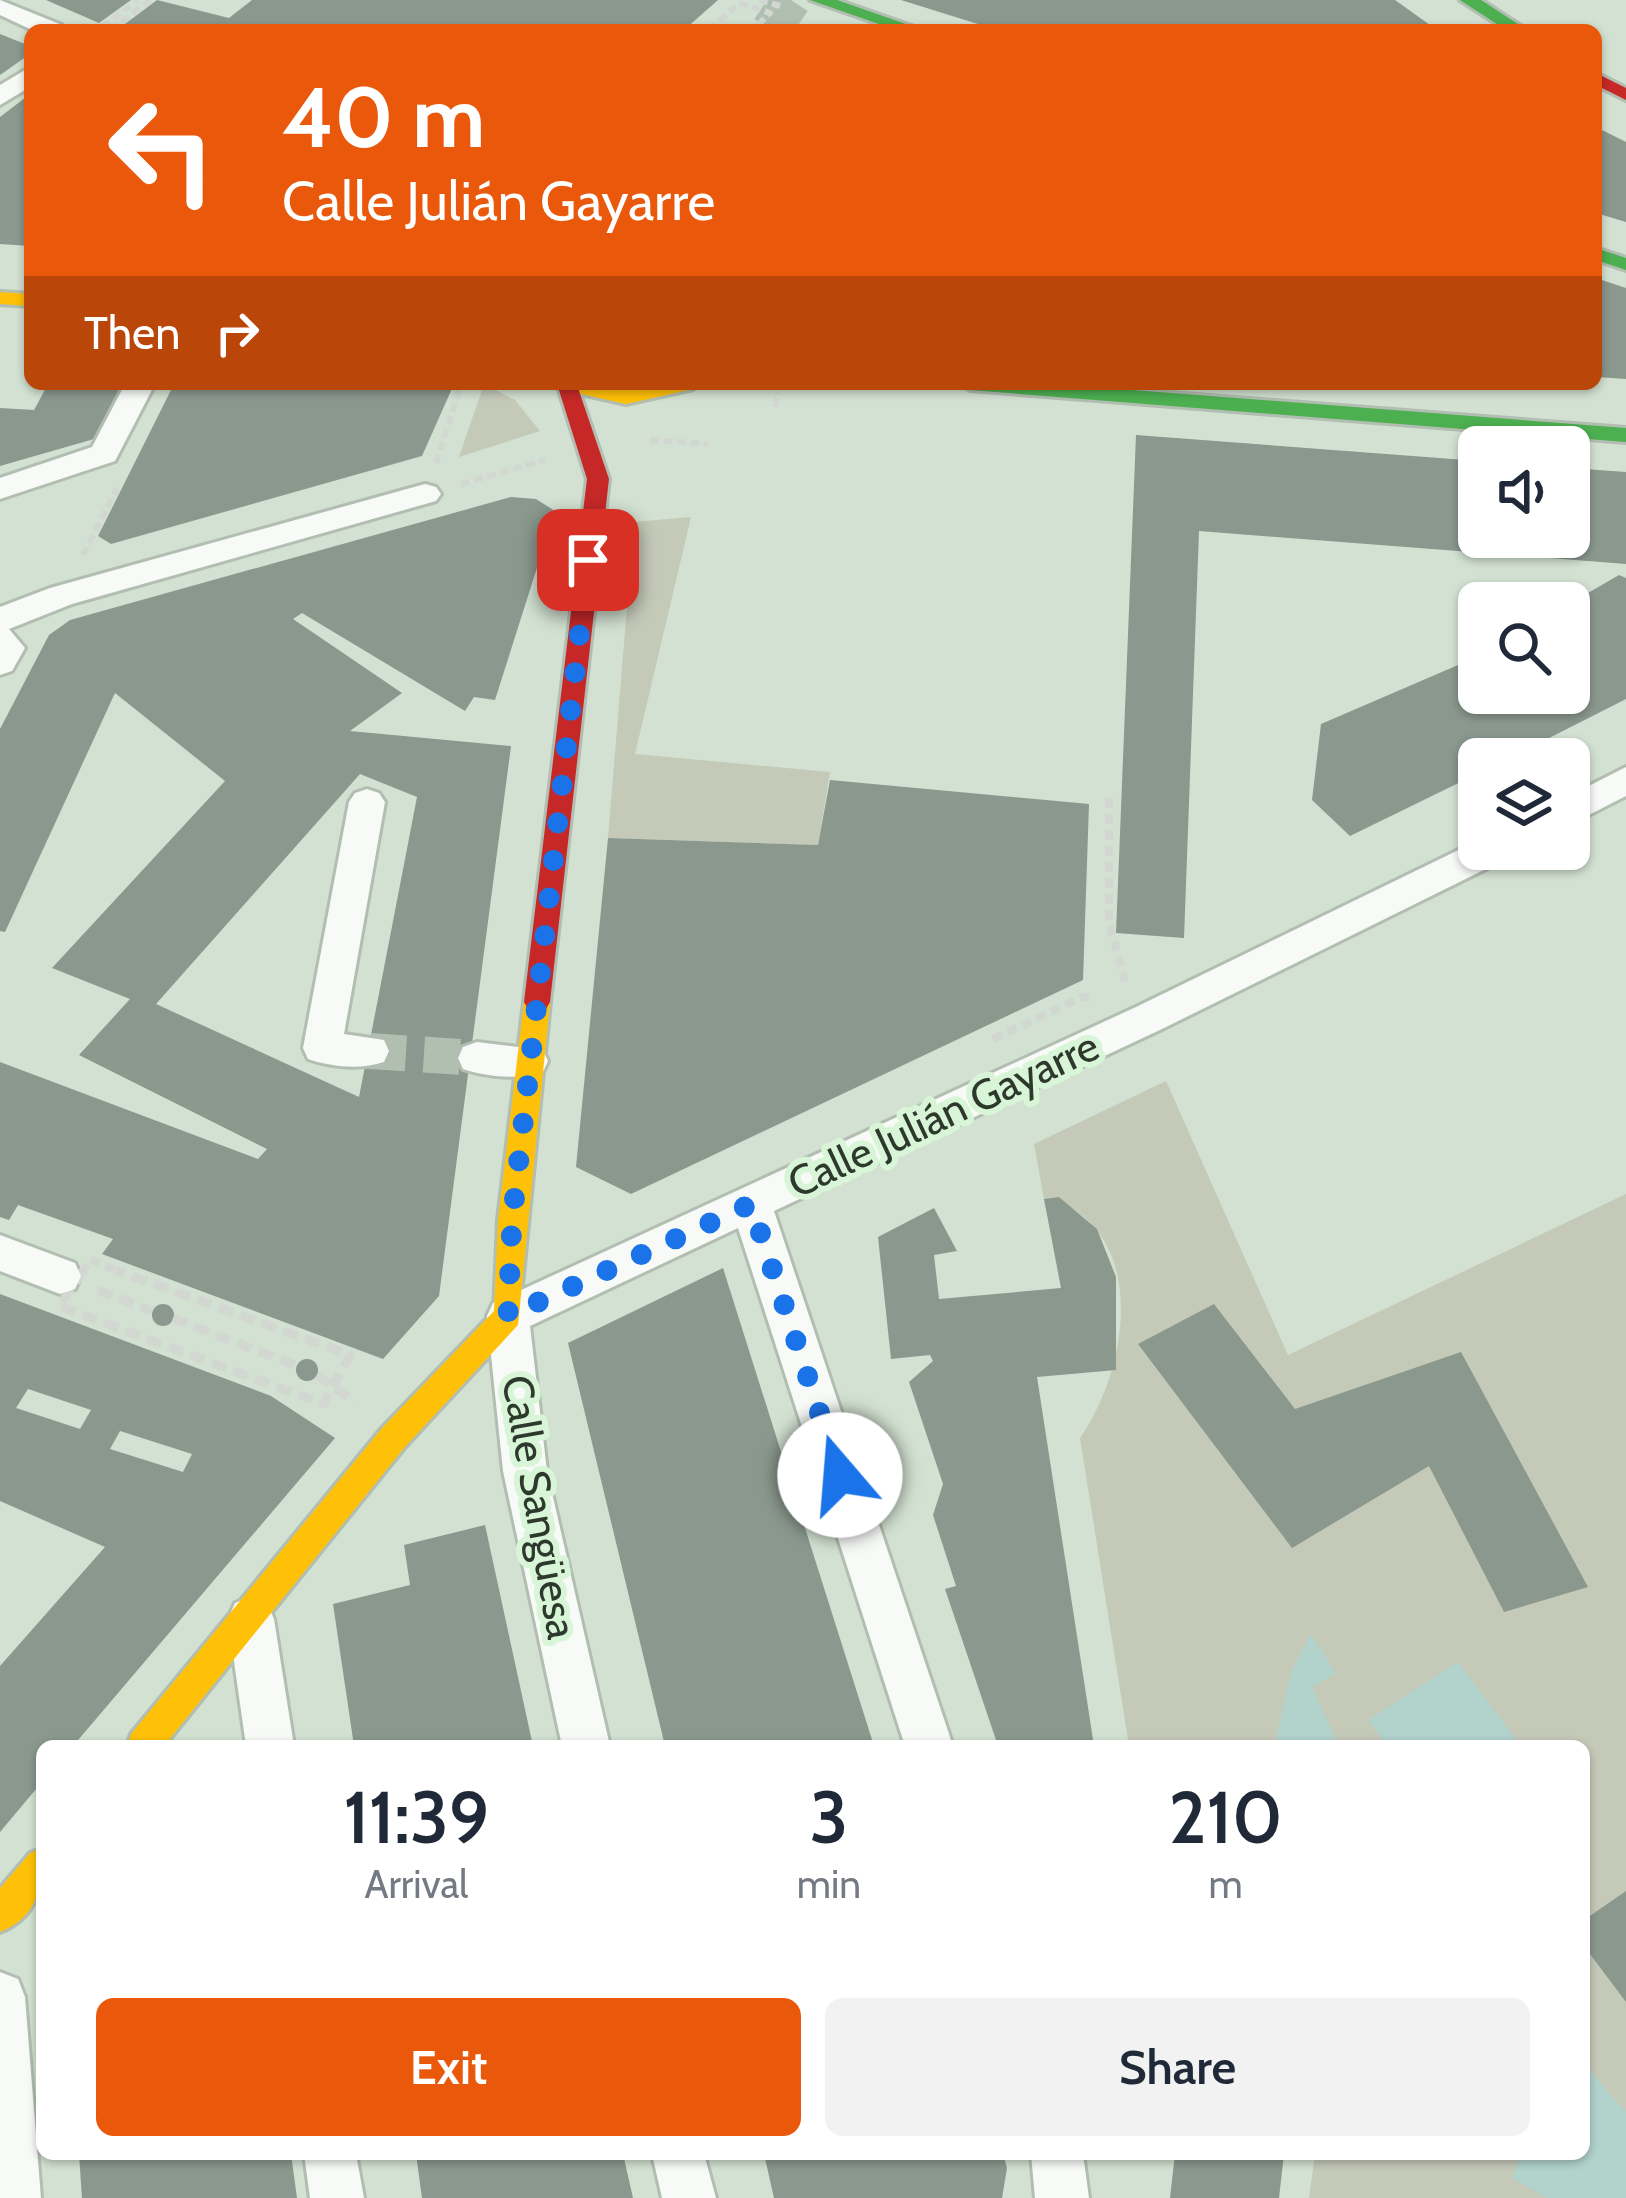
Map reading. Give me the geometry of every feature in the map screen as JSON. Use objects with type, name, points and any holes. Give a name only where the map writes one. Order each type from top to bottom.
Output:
[{"type":"street","points":[[1469,0],[1508,24]]},
{"type":"street","points":[[823,1],[895,24]]},
{"type":"street","points":[[0,6],[40,24]]},
{"type":"street","points":[[0,489],[104,454],[137,390]]},
{"type":"street","name":"Calle Sangüesa","points":[[568,390],[598,479],[529,1061],[512,1220],[508,1316],[525,1471],[585,1740]]},
{"type":"street","points":[[587,390],[616,398],[661,390]]},
{"type":"street","points":[[645,431],[676,390]]},
{"type":"street","points":[[1049,390],[1626,434]]},
{"type":"street","points":[[1513,397],[1626,407]]},
{"type":"street","name":"Calle Sangüesa","points":[[598,479],[616,452]]},
{"type":"street","points":[[0,620],[61,596],[425,494]]},
{"type":"street","points":[[0,599],[61,596]]},
{"type":"street","points":[[0,638],[8,648],[0,663]]},
{"type":"street","points":[[1590,800],[1626,780]]},
{"type":"street","points":[[367,802],[322,1048],[370,1051]]},
{"type":"street","name":"Calle Julián Gayarre","points":[[148,1740],[251,1619],[393,1438],[508,1316],[1458,866]]},
{"type":"street","points":[[477,1058],[529,1061]]},
{"type":"street","points":[[751,1204],[927,1740]]},
{"type":"street","points":[[0,1253],[66,1294]]},
{"type":"street","points":[[251,1619],[269,1740]]},
{"type":"street","points":[[0,1915],[36,1872]]},
{"type":"street","points":[[0,1997],[14,2198]]},
{"type":"street","points":[[331,2160],[337,2198]]},
{"type":"street","points":[[680,2160],[689,2198]]},
{"type":"street","points":[[1058,2160],[1062,2198]]},
{"type":"path","points":[[105,24],[138,0]]},
{"type":"path","points":[[119,24],[152,0]]},
{"type":"path","points":[[716,24],[739,3],[770,13],[759,24]]},
{"type":"path","points":[[425,494],[459,390]]},
{"type":"path","points":[[775,407],[778,393]]},
{"type":"path","points":[[645,431],[708,444]]},
{"type":"path","points":[[425,494],[514,469]]},
{"type":"path","points":[[61,596],[120,484]]},
{"type":"path","points":[[1109,798],[1109,922],[1120,970]]},
{"type":"path","points":[[66,1294],[322,1404],[350,1355],[103,1265]]},
{"type":"path","points":[[173,1318],[297,1366]]},
{"type":"green space","points":[[482,390],[496,390],[515,400],[540,431],[459,457]]},
{"type":"green space","points":[[691,517],[635,754],[830,772],[818,845],[608,838],[634,522]]},
{"type":"green space","points":[[1166,1081],[1288,1355],[1626,1194],[1626,2198],[1309,2198],[1314,2160],[1590,2160],[1590,1740],[1128,1740],[1080,1438],[1114,1363],[1121,1305],[1118,1277],[1109,1251],[1091,1224],[1059,1197],[1044,1199],[1034,1144]]},
{"type":"water","points":[[1311,1634],[1336,1673],[1312,1687],[1336,1740],[1275,1740],[1292,1669]]},
{"type":"water","points":[[1458,1662],[1516,1740],[1383,1740],[1368,1720]]},
{"type":"water","points":[[1590,2071],[1626,2112],[1626,2198],[1547,2198],[1512,2178],[1519,2160],[1590,2160]]},
{"type":"building","points":[[46,0],[131,0],[99,23]]},
{"type":"building","points":[[157,0],[229,18],[252,0],[718,0],[691,24],[125,24]]},
{"type":"building","points":[[901,0],[1395,0],[1429,24],[978,24]]},
{"type":"building","points":[[0,34],[24,44],[24,58],[0,75]]},
{"type":"building","points":[[24,99],[24,246],[0,244],[0,117]]},
{"type":"building","points":[[1602,130],[1626,142],[1626,222],[1602,215]]},
{"type":"building","points":[[1602,280],[1626,288],[1626,379],[1602,377]]},
{"type":"building","points":[[45,390],[119,390],[94,439],[0,466],[0,408],[34,410]]},
{"type":"building","points":[[171,390],[451,390],[422,456],[111,544],[98,536]]},
{"type":"building","points":[[1136,435],[1458,459],[1458,551],[1199,531],[1184,938],[1116,933]]},
{"type":"building","points":[[1590,469],[1626,472],[1626,564],[1548,558],[1590,558]]},
{"type":"building","points":[[511,497],[536,499],[555,511],[495,700],[474,697],[465,711],[302,613],[293,619],[402,693],[350,731],[511,746],[439,1296],[383,1359],[102,1254],[113,1239],[18,1205],[9,1220],[0,1217],[0,1062],[258,1159],[267,1149],[79,1055],[130,999],[52,968],[225,781],[115,693],[5,932],[0,931],[0,729],[49,635],[70,620]],"holes":[[[360,774],[417,797],[359,1097],[156,1004]]]},
{"type":"building","points":[[1619,575],[1626,578],[1626,699],[1549,738],[1458,738],[1458,783],[1350,836],[1312,800],[1321,724],[1458,665],[1458,714],[1590,714],[1590,592]]},
{"type":"building","points":[[830,780],[1089,804],[1083,980],[631,1194],[576,1167],[608,838],[818,845]]},
{"type":"building","points":[[1059,1197],[1097,1229],[1116,1277],[1116,1370],[1037,1377],[1093,1740],[996,1740],[945,1589],[956,1586],[933,1515],[943,1484],[909,1382],[933,1361],[930,1355],[891,1359],[878,1237],[934,1208],[957,1251],[934,1255],[939,1299],[1061,1288],[1044,1199]]},
{"type":"building","points":[[723,1268],[872,1740],[664,1740],[568,1343]]},
{"type":"building","points":[[0,1294],[271,1396],[335,1438],[78,1740],[36,1740],[36,1789],[0,1832],[0,1666],[105,1547],[0,1501]],"holes":[[[28,1389],[91,1410],[80,1429],[16,1408]],[[120,1431],[192,1454],[183,1472],[110,1449]]]},
{"type":"building","points":[[163,1304],[174,1315],[163,1326],[152,1315]]},
{"type":"building","points":[[1214,1304],[1295,1409],[1461,1352],[1588,1587],[1504,1612],[1429,1466],[1292,1548],[1138,1344]]},
{"type":"building","points":[[307,1359],[318,1370],[307,1381],[296,1370]]},
{"type":"building","points":[[485,1525],[532,1740],[353,1740],[333,1604],[410,1585],[404,1545]]},
{"type":"building","points":[[1626,1891],[1626,2002],[1590,1954],[1590,1916]]},
{"type":"building","points":[[79,2160],[292,2160],[297,2198],[82,2198]]},
{"type":"building","points":[[417,2160],[624,2160],[633,2198],[422,2198]]},
{"type":"building","points":[[765,2160],[1005,2160],[1007,2168],[1002,2198],[774,2198]]},
{"type":"building","points":[[1174,2160],[1283,2160],[1279,2198],[1170,2198]]},
{"type":"tunnel","points":[[775,24],[791,0]]},
{"type":"tunnel","points":[[370,1051],[477,1058]]},
{"type":"traffic: fast","points":[[819,0],[895,24]]},
{"type":"traffic: fast","points":[[1469,0],[1508,24]]},
{"type":"traffic: fast","points":[[1602,256],[1626,264]]},
{"type":"traffic: fast","points":[[1047,390],[1626,435]]},
{"type":"traffic: slow","points":[[0,298],[24,300]]},
{"type":"traffic: slow","points":[[594,390],[626,397],[658,390]]},
{"type":"traffic: slow","points":[[148,1740],[393,1438],[508,1316],[512,1220],[537,1002]]},
{"type":"traffic: slow","points":[[0,1915],[36,1872]]},
{"type":"traffic: jam","points":[[1602,81],[1626,95]]},
{"type":"traffic: jam","points":[[537,1002],[598,479],[569,390]]},
{"type":"route","points":[[588,560],[512,1220],[508,1316],[751,1204],[840,1475]]}]
